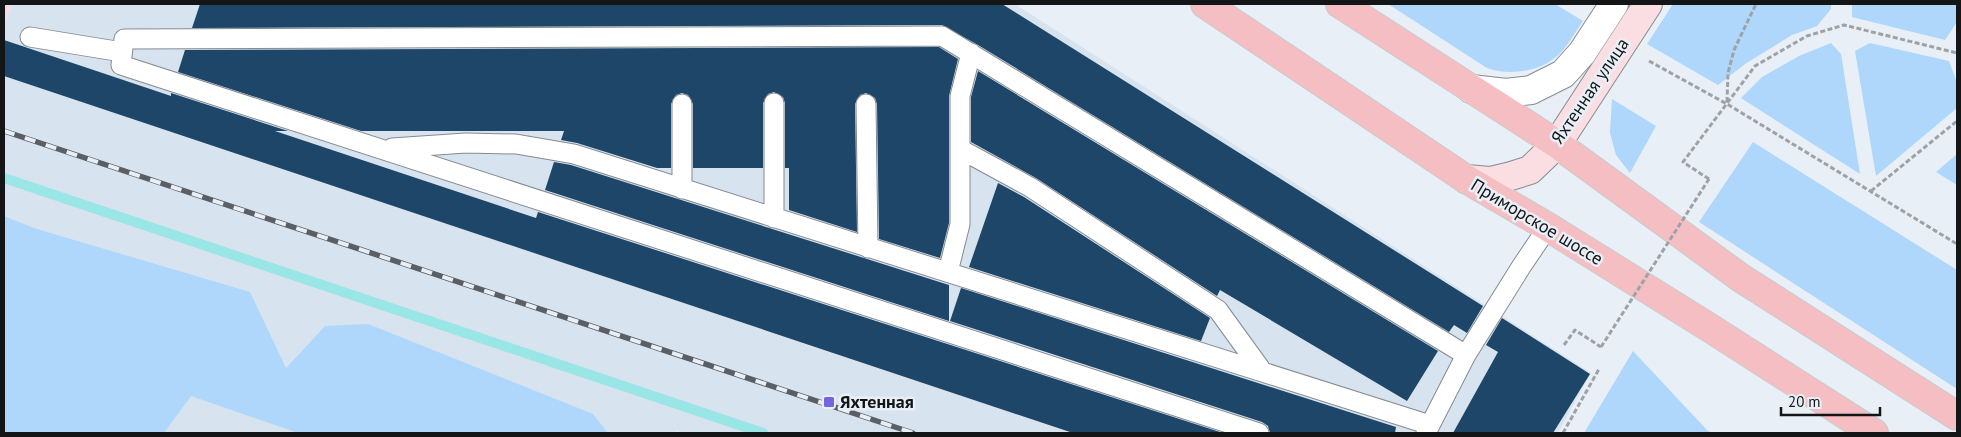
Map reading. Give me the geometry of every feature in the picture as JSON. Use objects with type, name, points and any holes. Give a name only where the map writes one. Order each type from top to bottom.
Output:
[{"type":"main road","name":"Приморское шоссе","points":[[1205,4],[1466,179],[1548,227],[1874,433]]},
{"type":"main road","points":[[1340,4],[1557,144],[1741,278],[1957,416]]},
{"type":"main road","name":"Яхтенная улица","points":[[1466,179],[1490,181],[1530,170],[1557,144],[1648,4]]},
{"type":"street","name":"Яхтенная улица","points":[[1471,89],[1506,94],[1532,90],[1563,74],[1582,53],[1614,4]]},
{"type":"lane","points":[[1259,433],[121,65],[124,39],[942,36],[1466,354]]},
{"type":"lane","points":[[30,37],[122,52]]},
{"type":"lane","points":[[948,272],[960,224],[960,96],[971,53]]},
{"type":"lane","points":[[774,103],[774,218]]},
{"type":"lane","points":[[682,104],[682,189]]},
{"type":"lane","points":[[866,104],[868,248]]},
{"type":"lane","points":[[381,149],[466,143],[516,144],[574,154],[948,272],[1428,429],[1466,354],[1548,227]]},
{"type":"lane","points":[[960,149],[1030,187],[1218,310],[1260,368]]},
{"type":"path","points":[[1727,104],[1728,73],[1734,50],[1756,4]]},
{"type":"path","points":[[1564,346],[1575,330],[1601,347],[1709,180],[1683,162],[1755,66],[1807,36],[1844,25],[1957,53]]},
{"type":"path","points":[[1646,59],[1727,104],[1957,244]]},
{"type":"path","points":[[1871,191],[1957,121]]},
{"type":"path","points":[[1563,433],[1599,369]]},
{"type":"shaded area","points":[[4,4],[12,4],[4,27]]},
{"type":"shaded area","points":[[12,4],[1015,4],[1591,373],[1558,433],[682,433],[677,431],[674,433],[608,433],[592,414],[325,326],[286,368],[37,229],[4,216],[4,27]]},
{"type":"shaded area","points":[[1388,4],[1555,4],[1583,21],[1564,49],[1550,61],[1533,69],[1505,72],[1487,68]]},
{"type":"shaded area","points":[[1673,4],[1831,4],[1831,9],[1817,26],[1792,35],[1745,64],[1718,85],[1647,44]]},
{"type":"shaded area","points":[[1852,4],[1957,4],[1957,22],[1945,40],[1852,17]]},
{"type":"shaded area","points":[[1831,43],[1841,54],[1860,174],[1741,98],[1762,77],[1799,56]]},
{"type":"shaded area","points":[[1870,43],[1949,61],[1957,83],[1957,108],[1876,176],[1855,51]]},
{"type":"shaded area","points":[[1612,99],[1656,126],[1630,173],[1616,155],[1610,133]]},
{"type":"shaded area","points":[[1753,142],[1957,270],[1957,389],[1699,222]]},
{"type":"shaded area","points":[[1957,154],[1957,185],[1936,172]]},
{"type":"shaded area","points":[[4,216],[37,229],[250,292],[286,368],[325,326],[368,324],[593,414],[608,433],[298,433],[191,396],[164,433],[4,433]]},
{"type":"shaded area","points":[[1633,351],[1707,430],[1712,433],[1584,433]]},
{"type":"shaded area","points":[[191,395],[298,433],[164,433]]},
{"type":"building","points":[[200,4],[1002,4],[1483,306],[1467,333],[1454,325],[1449,332],[978,45],[942,25],[192,28]]},
{"type":"building","points":[[4,40],[171,96],[171,93],[288,131],[275,131],[536,218],[538,212],[1223,433],[1073,433],[4,76]]},
{"type":"building","points":[[939,47],[958,59],[949,96],[949,223],[940,258],[879,239],[877,104],[875,98],[866,93],[860,95],[855,104],[857,232],[789,210],[789,168],[785,168],[785,103],[783,97],[774,92],[768,94],[763,103],[763,168],[693,168],[693,104],[688,95],[682,93],[676,95],[671,104],[671,168],[657,168],[577,143],[561,140],[564,131],[361,131],[178,72],[185,50]]},
{"type":"building","points":[[978,71],[1438,351],[1407,401],[1220,290],[1217,296],[1036,178],[971,142],[971,97]]},
{"type":"building","points":[[554,162],[571,165],[949,285],[949,321],[545,190]]},
{"type":"building","points":[[998,183],[1024,197],[1210,318],[1201,341],[969,267]]},
{"type":"building","points":[[961,288],[1396,427],[1395,433],[1270,433],[1268,426],[1262,422],[950,321]]},
{"type":"building","points":[[1502,318],[1590,374],[1553,433],[1453,433],[1498,352],[1486,345]]},
{"type":"waterway","points":[[4,178],[763,433]]},
{"type":"railway","points":[[4,131],[913,433]]},
{"type":"place","name":"Яхтенная","points":[[829,402]]}]
